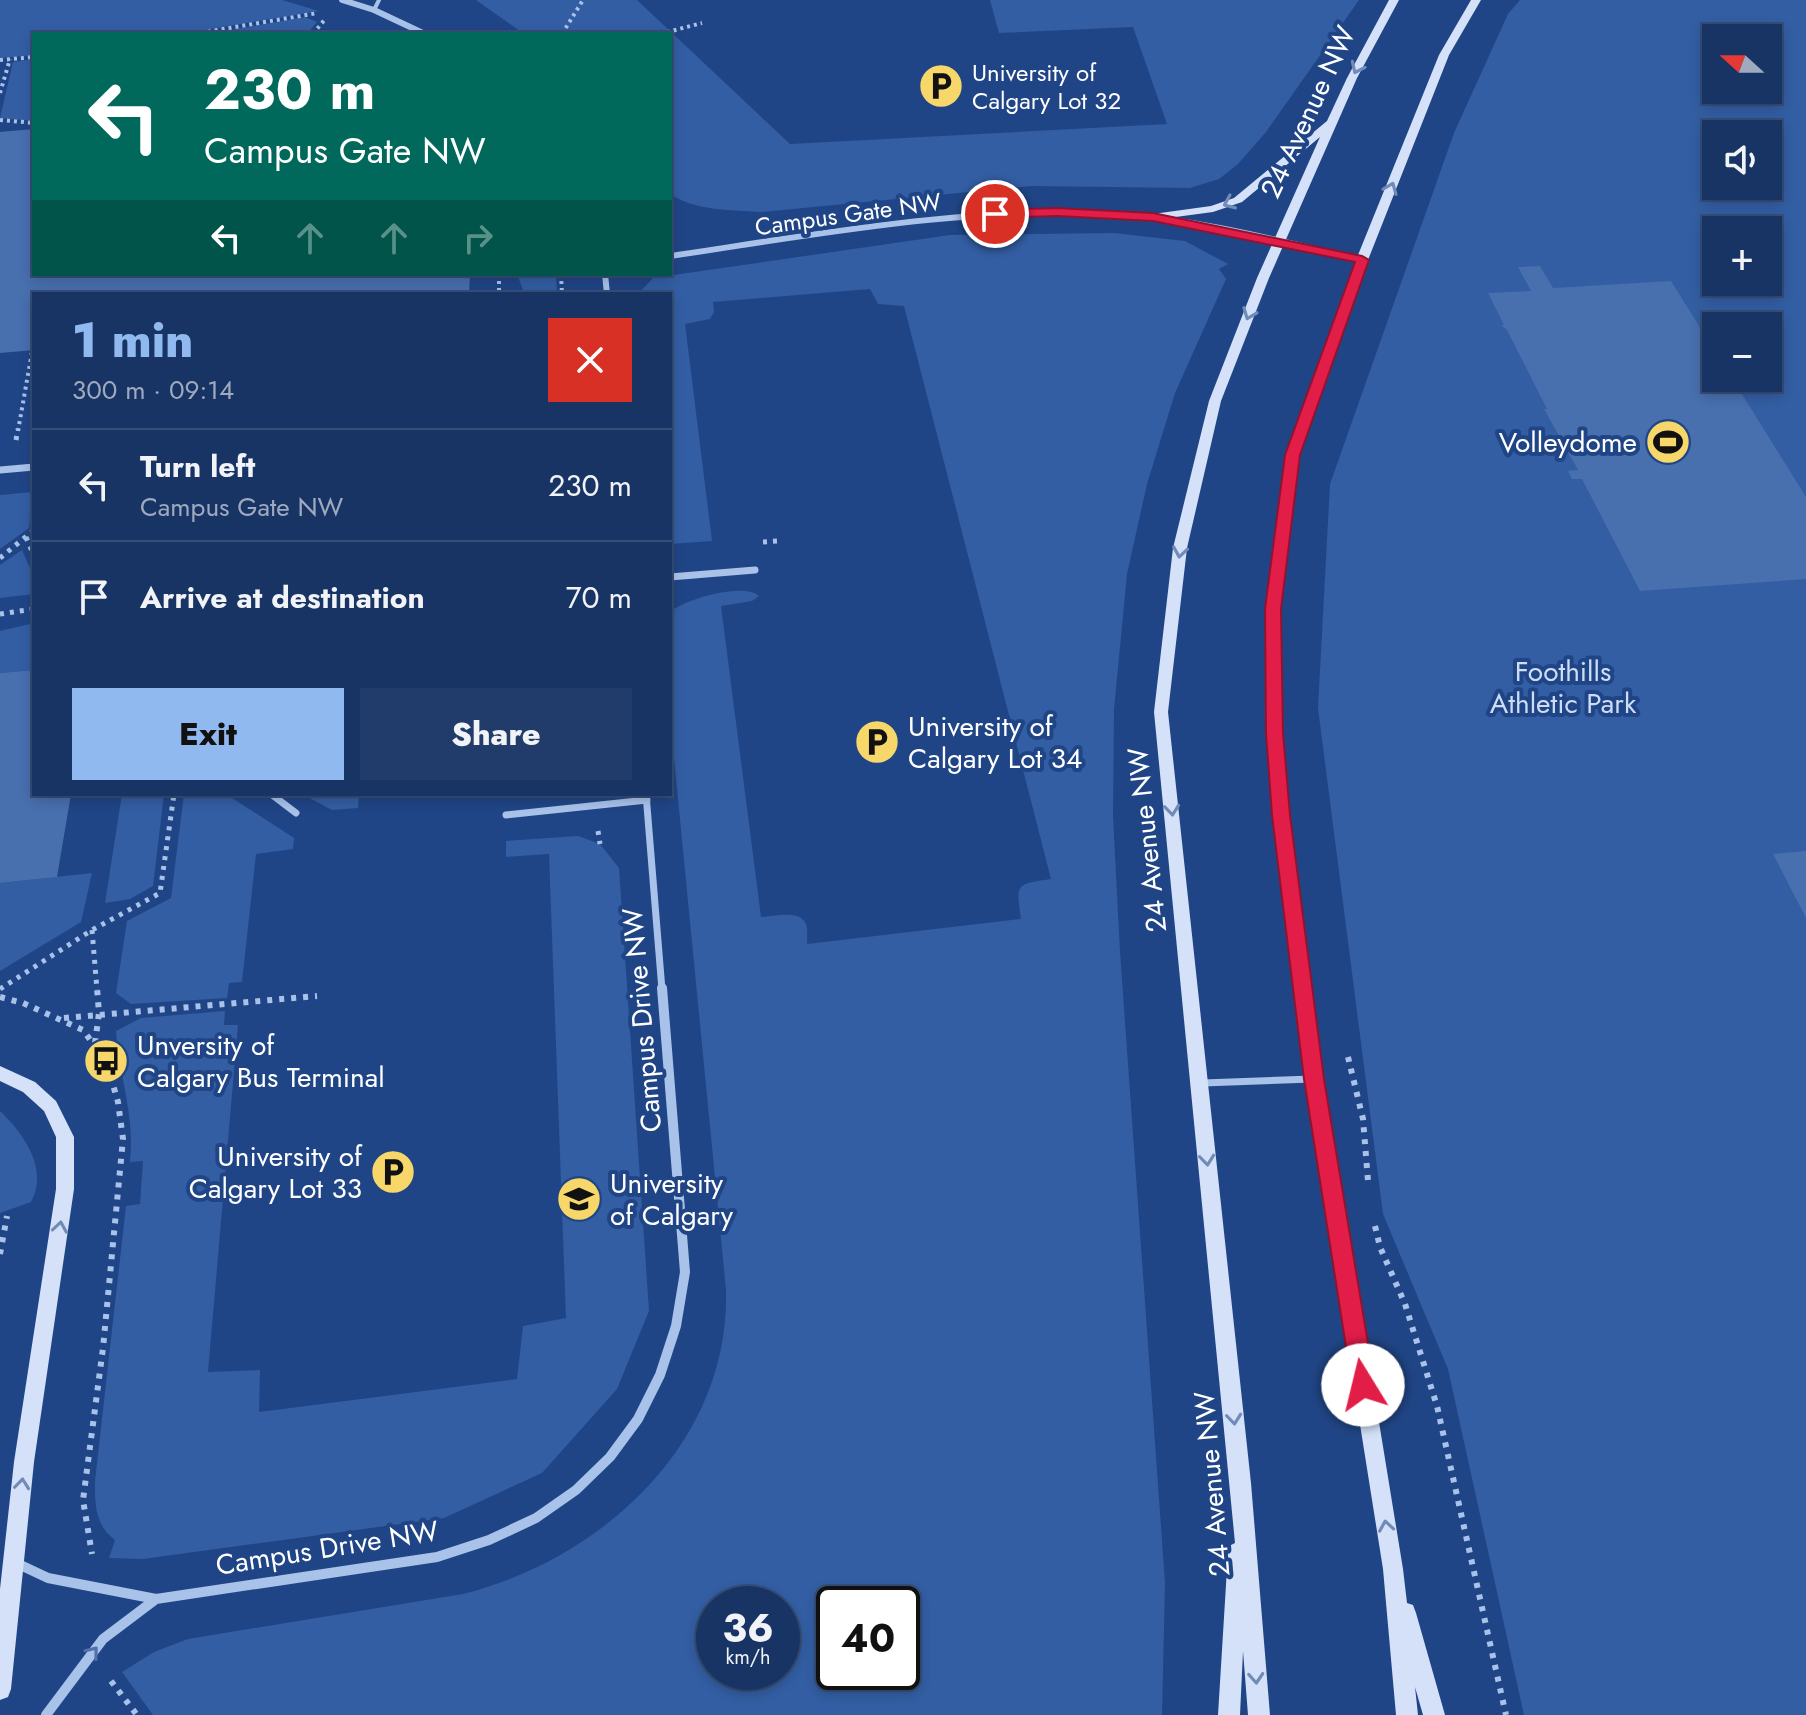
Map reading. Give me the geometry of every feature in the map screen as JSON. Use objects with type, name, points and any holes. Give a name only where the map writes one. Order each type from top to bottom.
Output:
[{"type":"street","points":[[342,0],[374,10],[421,32]]},
{"type":"street","name":"24 Avenue NW","points":[[1259,1715],[1241,1483],[1161,712],[1180,548],[1215,401],[1279,242],[1333,120],[1370,39],[1394,0]]},
{"type":"street","points":[[1407,1715],[1393,1569],[1314,1079],[1281,815],[1274,733],[1273,609],[1293,455],[1362,260],[1444,55],[1476,0]]},
{"type":"street","points":[[1153,217],[1213,209],[1238,200],[1333,120]]},
{"type":"street","name":"Campus Gate NW","points":[[672,256],[995,214],[1057,212],[1153,217],[1362,260]]},
{"type":"street","points":[[0,470],[32,467]]},
{"type":"street","points":[[672,577],[755,570]]},
{"type":"street","points":[[274,796],[296,813]]},
{"type":"street","points":[[506,815],[647,797]]},
{"type":"street","name":"Campus Drive NW","points":[[7,1563],[48,1578],[156,1599],[437,1557],[480,1545],[541,1515],[569,1496],[612,1455],[641,1414],[662,1374],[675,1338],[685,1272],[647,797]]},
{"type":"street","points":[[0,1073],[29,1087],[50,1106],[65,1137],[65,1189],[7,1563],[0,1689]]},
{"type":"street","points":[[1229,1715],[1241,1483]]},
{"type":"street","points":[[1393,1569],[1434,1715]]},
{"type":"street","name":"Campus Drive NW","points":[[46,1715],[103,1639],[156,1599]]},
{"type":"lane","points":[[374,10],[379,0]]},
{"type":"lane","points":[[1199,1083],[1314,1079]]},
{"type":"path","points":[[563,32],[583,0]]},
{"type":"path","points":[[206,32],[325,12]]},
{"type":"path","points":[[315,32],[324,22]]},
{"type":"path","points":[[668,32],[702,23]]},
{"type":"path","points":[[0,60],[32,57]]},
{"type":"path","points":[[0,93],[10,59]]},
{"type":"path","points":[[0,120],[32,123]]},
{"type":"path","points":[[19,443],[14,439],[32,352]]},
{"type":"path","points":[[0,558],[32,532]]},
{"type":"path","points":[[26,537],[32,551]]},
{"type":"path","points":[[0,614],[32,609]]},
{"type":"path","points":[[0,989],[92,930],[160,893],[174,796]]},
{"type":"path","points":[[92,930],[99,1013],[95,1043]]},
{"type":"path","points":[[63,1018],[317,996]]},
{"type":"path","points":[[0,997],[63,1018],[83,1030],[95,1043],[110,1075],[123,1139],[103,1348],[83,1500],[92,1554]]},
{"type":"path","points":[[1347,1052],[1367,1149],[1368,1195]]},
{"type":"path","points":[[0,1254],[7,1216]]},
{"type":"path","points":[[1374,1221],[1380,1247],[1405,1304],[1437,1406],[1506,1715]]},
{"type":"path","points":[[111,1681],[137,1715]]},
{"type":"green space","points":[[0,0],[282,0],[319,11],[193,32],[32,32],[32,55],[0,58]]},
{"type":"green space","points":[[476,0],[637,0],[671,32],[521,32]]},
{"type":"green space","points":[[990,0],[1359,0],[1266,132],[1238,164],[1219,179],[1190,188],[1031,186],[761,212],[702,207],[672,195],[672,33],[790,144],[1167,124],[1133,27],[999,33]]},
{"type":"green space","name":"Foothills Athletic Park","points":[[1520,0],[1806,0],[1806,1715],[1524,1715],[1448,1369],[1383,1214],[1318,708],[1330,484],[1454,133],[1508,14]]},
{"type":"green space","points":[[305,17],[317,22],[309,32],[219,32]]},
{"type":"green space","points":[[32,59],[32,121],[0,118],[13,62]]},
{"type":"green space","points":[[1114,233],[1185,241],[1228,264],[1219,269],[1226,279],[1175,393],[1147,484],[1127,574],[1114,709],[1113,816],[1120,952],[1165,1583],[1162,1715],[153,1715],[122,1672],[154,1652],[188,1639],[463,1594],[514,1577],[563,1553],[608,1523],[648,1486],[681,1444],[706,1397],[722,1346],[726,1290],[672,737],[672,611],[688,602],[728,591],[751,592],[759,596],[752,601],[721,606],[761,917],[792,915],[803,919],[807,926],[807,944],[1021,919],[1021,888],[1030,882],[1051,879],[904,306],[878,304],[870,289],[713,302],[714,312],[710,319],[685,324],[712,541],[672,544],[672,292],[640,292],[653,278],[950,235]]},
{"type":"green space","points":[[518,276],[556,276],[557,292],[522,292]]},
{"type":"green space","points":[[32,492],[29,528],[0,549],[0,495]]},
{"type":"green space","points":[[22,550],[32,572],[32,594],[0,598],[0,565]]},
{"type":"green space","points":[[32,623],[32,670],[0,673],[0,631]]},
{"type":"green space","points":[[122,796],[164,796],[153,886],[130,899],[105,903]]},
{"type":"green space","points":[[184,796],[229,796],[294,838],[293,849],[256,854],[242,982],[229,983],[227,998],[131,1004],[116,993],[127,921],[171,898]]},
{"type":"green space","points":[[306,796],[359,796],[358,808],[332,810]]},
{"type":"green space","points":[[578,836],[600,844],[619,868],[649,1311],[617,1389],[542,1473],[444,1518],[143,1559],[109,1558],[115,1540],[100,1521],[95,1481],[126,1206],[140,1204],[143,1161],[130,1162],[129,1111],[116,1031],[141,1018],[225,1011],[224,1025],[238,1025],[208,1372],[260,1370],[259,1412],[517,1379],[523,1326],[566,1318],[549,854],[506,857],[506,841]]},
{"type":"green space","points":[[92,873],[81,922],[0,971],[0,883]]},
{"type":"green space","points":[[0,1111],[25,1141],[37,1177],[31,1202],[0,1213]]},
{"type":"building","points":[[32,129],[32,276],[470,276],[469,292],[32,292],[32,350],[0,353],[0,132]]},
{"type":"building","name":"Volleydome","points":[[1540,266],[1553,288],[1671,281],[1702,331],[1702,392],[1741,392],[1806,497],[1806,579],[1640,591],[1582,479],[1572,479],[1568,471],[1578,470],[1544,409],[1547,409],[1507,330],[1501,325],[1504,325],[1488,293],[1531,291],[1518,267]]},
{"type":"building","points":[[32,670],[32,796],[71,796],[57,877],[0,883],[0,673]]},
{"type":"building","points":[[1806,851],[1806,918],[1773,854]]},
{"type":"place","name":"University of Calgary Lot 32","points":[[941,86]]},
{"type":"place","name":"Volleydome","points":[[1668,442]]},
{"type":"place","name":"University of Calgary Lot 34","points":[[877,742]]},
{"type":"place","name":"Unversity of Calgary Bus Terminal","points":[[106,1061]]},
{"type":"place","name":"University of Calgary Lot 33","points":[[393,1172]]},
{"type":"place","name":"University of Calgary","points":[[579,1199]]},
{"type":"route","points":[[995,214],[1057,212],[1153,217],[1362,260],[1293,455],[1273,609],[1274,733],[1281,815],[1314,1079],[1363,1385]]}]
